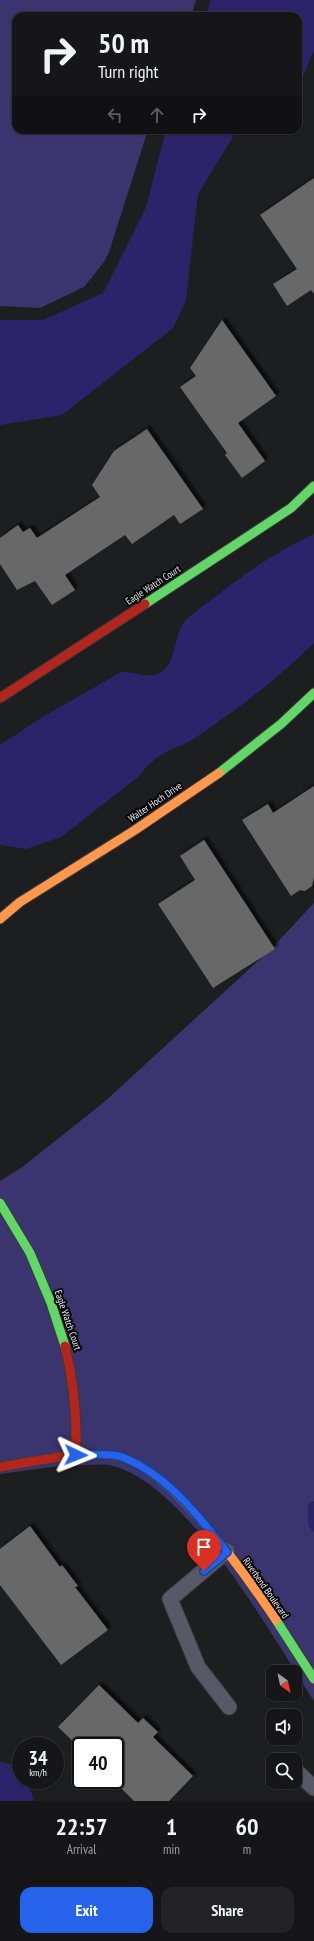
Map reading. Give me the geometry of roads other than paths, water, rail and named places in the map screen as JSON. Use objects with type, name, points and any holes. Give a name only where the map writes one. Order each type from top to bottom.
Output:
[{"type":"street","name":"Eagle Watch Court","points":[[0,698],[291,508],[314,486]]},
{"type":"street","name":"Walter Hoch Drive","points":[[0,919],[20,902],[161,812],[236,761],[290,716],[314,693]]},
{"type":"street","name":"Eagle Watch Court","points":[[0,1203],[26,1245],[63,1333],[70,1361],[75,1393],[78,1424],[76,1455]]},
{"type":"street","name":"Riverbend Boulevard","points":[[0,1467],[76,1455],[121,1457],[148,1471],[171,1488],[227,1552],[254,1586],[314,1679]]},
{"type":"lane","points":[[227,1552],[170,1599],[198,1667],[229,1707]]},
{"type":"lane","points":[[302,1777],[314,1788]]},
{"type":"waterway","points":[[0,1786],[9,1801]]}]
